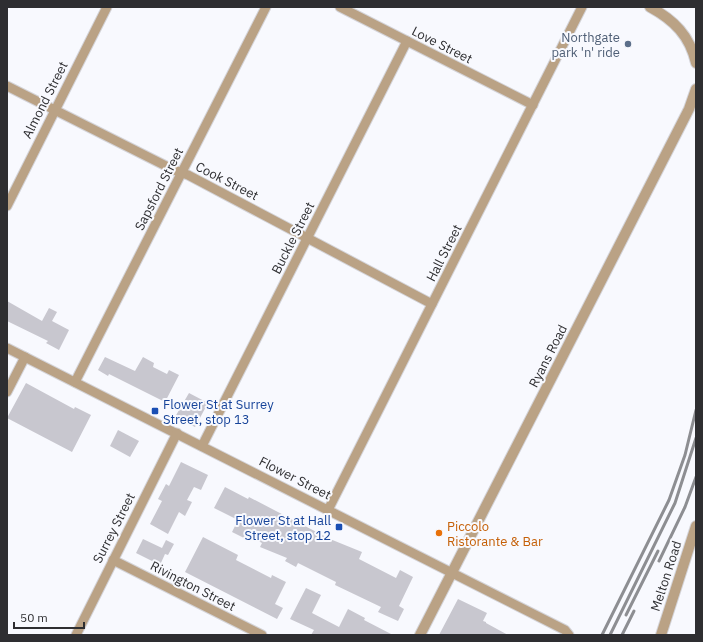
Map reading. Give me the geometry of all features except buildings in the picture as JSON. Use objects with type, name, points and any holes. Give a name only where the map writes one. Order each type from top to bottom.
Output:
[{"type":"street","name":"Almond Street","points":[[7,206],[107,7]]},
{"type":"street","name":"Sapsford Street","points":[[75,382],[266,7]]},
{"type":"street","name":"Love Street","points":[[340,7],[533,105]]},
{"type":"street","name":"Hall Street","points":[[328,510],[582,7]]},
{"type":"street","points":[[650,7],[665,15],[680,29],[688,41],[696,63]]},
{"type":"street","name":"Buckle Street","points":[[202,446],[407,41]]},
{"type":"street","name":"Cook Street","points":[[7,86],[181,173],[432,304]]},
{"type":"street","name":"Ryans Road","points":[[420,635],[689,109],[696,88]]},
{"type":"street","name":"Flower Street","points":[[7,348],[452,572],[565,630],[569,635]]},
{"type":"street","points":[[7,392],[25,357]]},
{"type":"street","name":"Surrey Street","points":[[76,635],[177,433]]},
{"type":"street","name":"Melton Road","points":[[661,635],[696,526]]},
{"type":"street","name":"Rivington Street","points":[[113,560],[262,635]]},
{"type":"railway","points":[[602,635],[669,500],[685,455],[696,410]]},
{"type":"railway","points":[[610,635],[675,503],[696,438]]},
{"type":"railway","points":[[659,561],[685,507],[696,477]]},
{"type":"railway","points":[[626,615],[658,551]]},
{"type":"railway","points":[[622,635],[634,611]]},
{"type":"place","name":"Northgate park 'n' ride","points":[[628,44]]},
{"type":"place","name":"Flower St at Surrey Street, stop 13","points":[[155,411]]},
{"type":"place","name":"Flower St at Hall Street, stop 12","points":[[339,527]]},
{"type":"place","name":"Piccolo Ristorante & Bar","points":[[439,533]]}]
